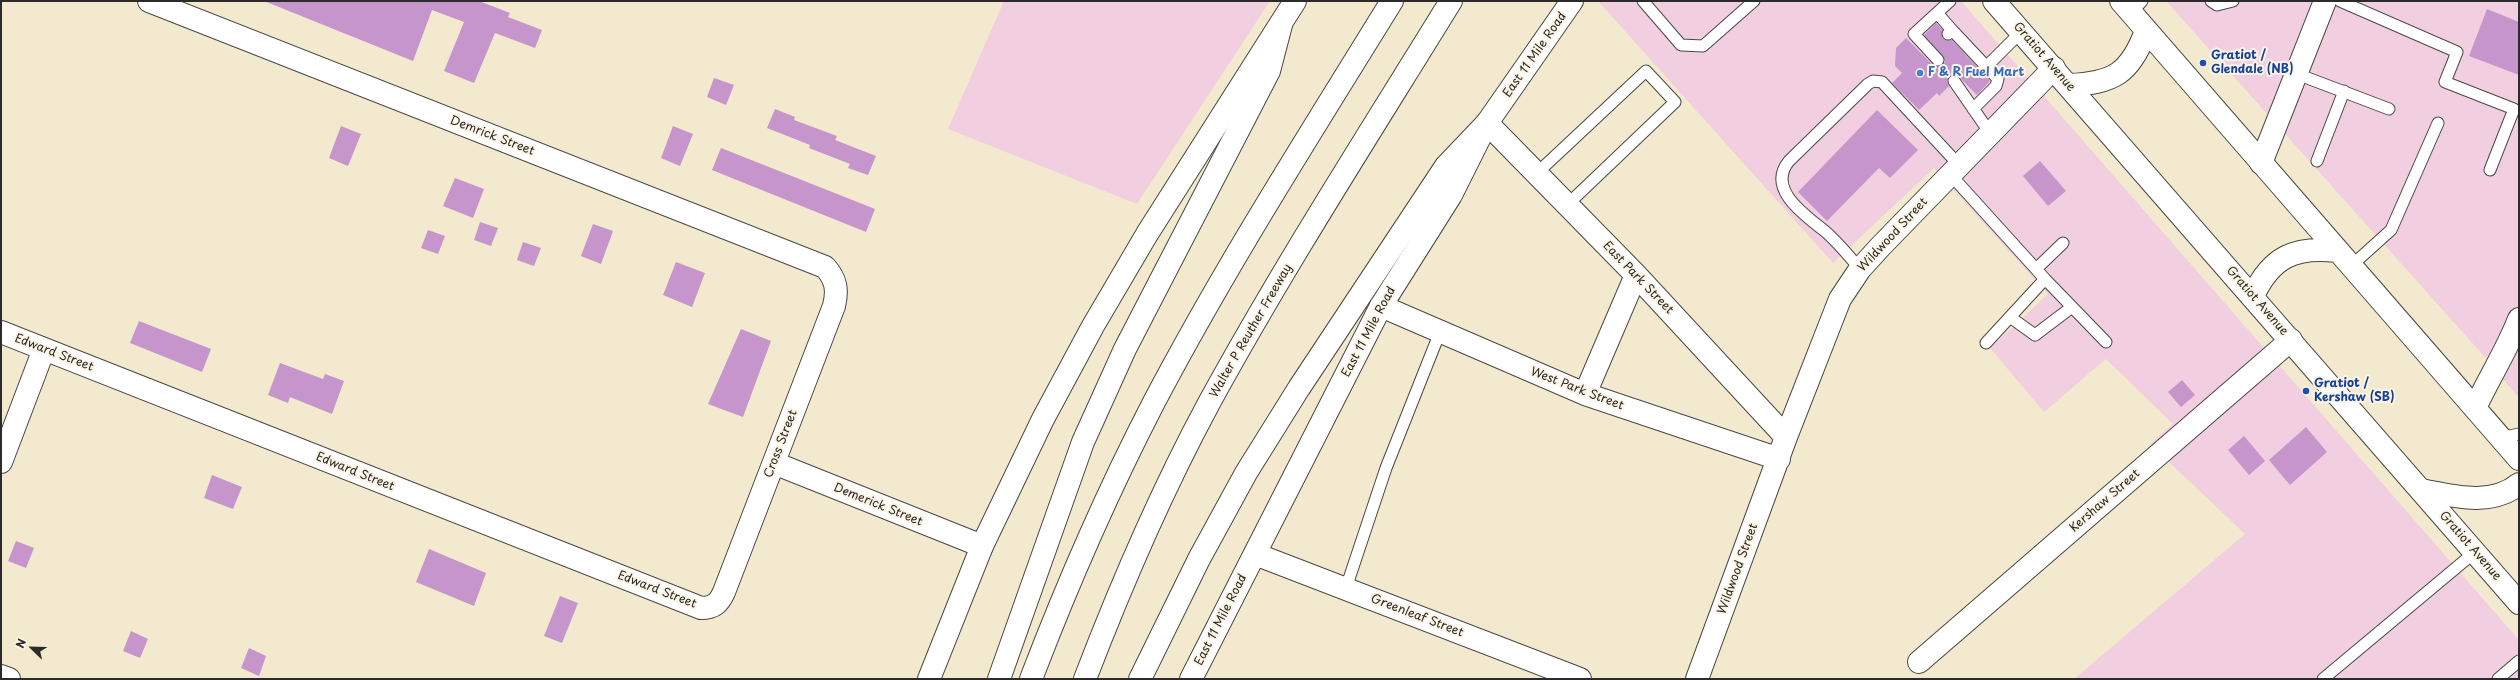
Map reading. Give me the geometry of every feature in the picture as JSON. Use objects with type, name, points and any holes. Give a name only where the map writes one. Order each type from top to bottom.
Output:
[{"type":"main road","name":"Demrick Street","points":[[149,1],[816,263],[825,267],[833,275]]},
{"type":"main road","points":[[929,679],[982,546],[1043,419],[1093,326],[1147,234],[1295,1]]},
{"type":"main road","points":[[1031,679],[1104,502],[1153,403],[1220,284],[1392,1]]},
{"type":"main road","name":"Walter P Reuther Freeway","points":[[1085,679],[1146,532],[1208,405],[1271,295],[1451,1]]},
{"type":"main road","name":"East 11 Mile Road","points":[[1191,679],[1381,306],[1451,195],[1487,123],[1572,1]]},
{"type":"main road","name":"Gratiot Avenue","points":[[1994,1],[2069,85],[2519,603]]},
{"type":"main road","points":[[2261,163],[2325,1]]},
{"type":"main road","points":[[2131,5],[2146,31],[2475,408],[2510,436],[2519,459]]},
{"type":"main road","points":[[999,679],[1083,442],[1125,349],[1269,71],[1281,25]]},
{"type":"main road","points":[[2069,85],[2107,81],[2122,73],[2140,47],[2146,31]]},
{"type":"main road","name":"Wildwood Street","points":[[1697,679],[1786,437],[1840,299],[1860,269],[2054,68]]},
{"type":"main road","points":[[1140,679],[1199,559],[1246,473],[1295,394],[1446,166],[1487,123]]},
{"type":"main road","name":"East Park Street","points":[[1487,123],[1636,275],[1786,437]]},
{"type":"main road","points":[[2252,296],[2266,273],[2275,263],[2287,255],[2320,249],[2344,259]]},
{"type":"main road","name":"Cross Street","points":[[711,608],[719,602],[724,592],[834,306],[837,294],[833,275]]},
{"type":"main road","points":[[1585,394],[1636,275]]},
{"type":"main road","name":"West Park Street","points":[[1381,306],[1585,394],[1779,459]]},
{"type":"main road","points":[[2475,408],[2489,378],[2511,341],[2519,319]]},
{"type":"main road","name":"Edward Street","points":[[1,332],[690,604],[711,608]]},
{"type":"main road","name":"Kershaw Street","points":[[1919,662],[2291,340]]},
{"type":"main road","points":[[1,462],[44,349]]},
{"type":"main road","name":"Demerick Street","points":[[774,463],[982,546]]},
{"type":"main road","points":[[2421,490],[2464,498],[2482,498],[2499,495],[2519,484]]},
{"type":"main road","name":"Greenleaf Street","points":[[1255,554],[1580,679]]},
{"type":"main road","points":[[1,676],[10,679]]},
{"type":"lane","points":[[1643,1],[1681,45],[1703,46],[1754,1]]},
{"type":"lane","points":[[1938,60],[1931,50],[1914,34],[1950,1]]},
{"type":"lane","points":[[2211,1],[2217,5],[2233,1]]},
{"type":"lane","points":[[2340,1],[2457,52],[2445,82],[2514,109],[2490,170]]},
{"type":"lane","points":[[1937,13],[1950,32],[1985,68],[1998,79],[1996,86],[1973,109]]},
{"type":"lane","points":[[1985,68],[2022,32]]},
{"type":"lane","points":[[1536,174],[1646,71],[1675,102],[1567,205]]},
{"type":"lane","points":[[2297,74],[2389,109]]},
{"type":"lane","points":[[1860,269],[1826,233],[1806,217],[1790,200],[1782,184],[1784,166],[1789,160],[1868,84],[1873,81],[1882,82],[2036,269],[2106,342]]},
{"type":"lane","points":[[1954,81],[1965,88],[1973,109],[1990,133]]},
{"type":"lane","points":[[2317,161],[2344,91]]},
{"type":"lane","points":[[2344,259],[2391,230],[2438,123]]},
{"type":"lane","points":[[2036,269],[2063,242]]},
{"type":"lane","points":[[1986,343],[2045,279]]},
{"type":"lane","points":[[2010,317],[2035,335],[2072,307]]},
{"type":"lane","points":[[1346,588],[1386,468],[1440,332]]},
{"type":"lane","points":[[2323,679],[2475,552]]},
{"type":"lane","points":[[2498,679],[2519,661]]},
{"type":"shaded area","points":[[1004,1],[1270,1],[1137,204],[948,129]]},
{"type":"shaded area","points":[[1598,1],[1961,1],[2519,640],[2519,679],[2074,679],[2245,534],[2150,444],[2173,424],[2106,359],[2044,412],[1990,348],[2048,294],[1934,168],[1833,263]]},
{"type":"shaded area","points":[[2166,1],[2519,1],[2519,398],[2484,356]]},
{"type":"building","points":[[264,1],[479,1],[510,13],[508,17],[542,30],[535,48],[495,33],[474,83],[444,71],[464,22],[432,10],[413,61]]},
{"type":"building","points":[[2487,9],[2519,22],[2519,75],[2469,56]]},
{"type":"building","points":[[1936,23],[1943,30],[1943,39],[1952,40],[1977,67],[1978,75],[1986,76],[1990,81],[1977,95],[1957,75],[1950,75],[1947,81],[1949,86],[1939,96],[1937,93],[1919,110],[1892,83],[1902,73],[1895,66],[1896,48],[1906,38],[1933,65],[1942,65],[1945,62],[1943,56],[1924,35]]},
{"type":"building","points":[[714,78],[734,85],[726,105],[707,97]]},
{"type":"building","points":[[775,109],[795,117],[794,120],[837,136],[835,140],[876,156],[868,175],[848,168],[850,164],[809,148],[810,145],[767,128]]},
{"type":"building","points":[[1877,110],[1918,150],[1890,178],[1879,168],[1827,221],[1798,192]]},
{"type":"building","points":[[341,126],[361,134],[348,166],[329,158]]},
{"type":"building","points":[[673,126],[693,134],[680,166],[661,158]]},
{"type":"building","points":[[721,148],[875,209],[866,232],[712,170]]},
{"type":"building","points":[[2040,161],[2066,191],[2048,206],[2023,176]]},
{"type":"building","points":[[455,178],[484,189],[473,218],[443,206]]},
{"type":"building","points":[[480,222],[498,228],[491,246],[474,240]]},
{"type":"building","points":[[593,224],[613,231],[601,264],[581,256]]},
{"type":"building","points":[[428,230],[445,236],[438,254],[421,248]]},
{"type":"building","points":[[523,242],[541,248],[534,266],[517,260]]},
{"type":"building","points":[[676,262],[705,273],[692,307],[663,295]]},
{"type":"building","points":[[139,321],[211,349],[202,372],[130,343]]},
{"type":"building","points":[[741,329],[771,341],[743,417],[708,404]]},
{"type":"building","points":[[280,363],[323,379],[325,374],[344,381],[332,414],[290,397],[288,403],[268,395]]},
{"type":"building","points":[[2182,380],[2195,395],[2181,407],[2168,392]]},
{"type":"building","points":[[2306,427],[2327,452],[2290,485],[2269,460]]},
{"type":"building","points":[[2244,436],[2265,461],[2249,475],[2228,450]]},
{"type":"building","points":[[212,475],[242,487],[233,509],[204,498]]},
{"type":"building","points":[[16,541],[34,548],[26,568],[8,561]]},
{"type":"building","points":[[429,549],[486,573],[474,606],[416,582]]},
{"type":"building","points":[[560,596],[578,603],[562,643],[544,636]]},
{"type":"building","points":[[131,631],[148,639],[140,658],[123,651]]},
{"type":"building","points":[[249,648],[266,656],[259,676],[241,668]]},
{"type":"place","name":"Gratiot / Glendale (NB)","points":[[2203,63]]},
{"type":"place","name":"F & R Fuel Mart","points":[[1920,73]]},
{"type":"place","name":"Gratiot / Kershaw (SB)","points":[[2306,391]]}]
